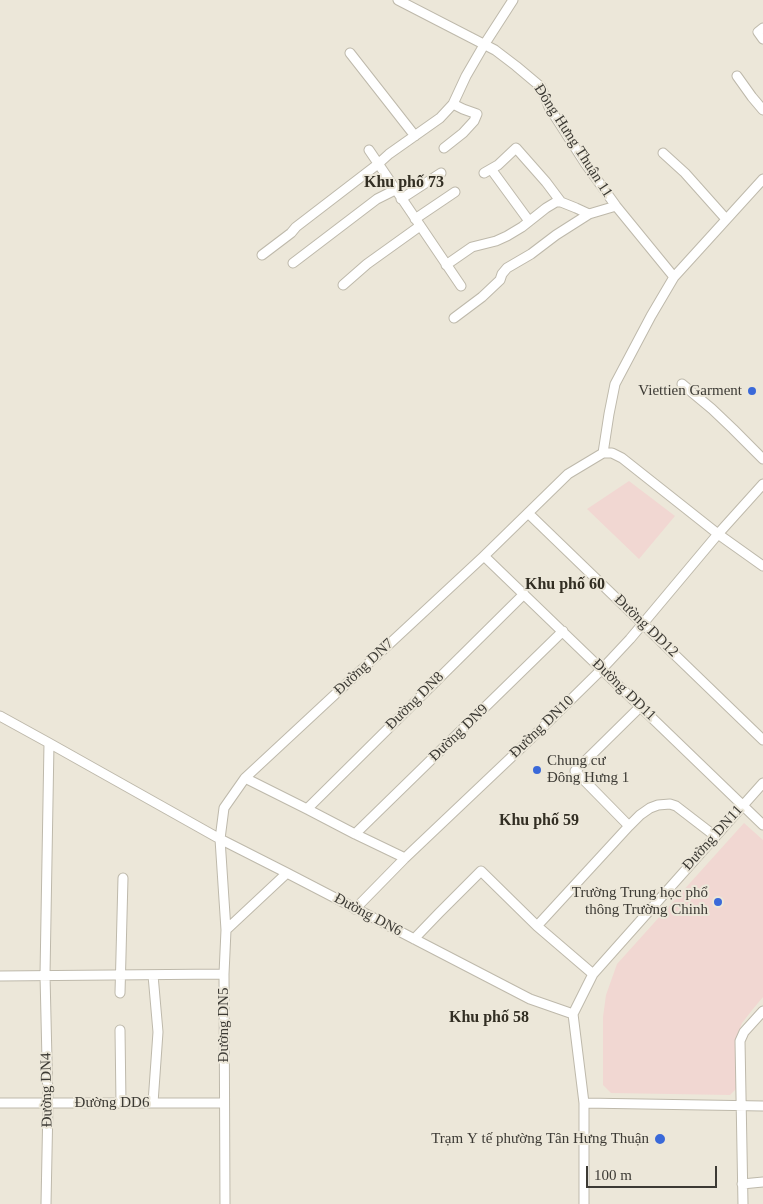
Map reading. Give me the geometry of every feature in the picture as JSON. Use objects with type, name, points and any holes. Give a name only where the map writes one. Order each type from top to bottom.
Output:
[{"type":"street","name":"Đông Hưng Thuận 11","points":[[398,0],[495,50],[541,87],[549,108],[585,163],[616,206],[674,277]]},
{"type":"street","points":[[262,255],[378,164],[388,154],[440,118],[453,104],[484,44],[513,0]]},
{"type":"street","points":[[763,28],[758,32],[763,39]]},
{"type":"street","points":[[350,53],[415,136]]},
{"type":"street","points":[[737,76],[763,110]]},
{"type":"street","points":[[444,148],[463,133],[474,121],[477,114],[453,104]]},
{"type":"street","points":[[529,221],[488,171],[498,165],[516,148],[561,202]]},
{"type":"street","points":[[369,150],[460,286]]},
{"type":"street","points":[[663,153],[685,173],[726,219]]},
{"type":"street","points":[[402,199],[441,173]]},
{"type":"street","points":[[763,179],[674,277],[651,316],[615,384],[603,453],[612,453],[622,458],[718,534],[763,566]]},
{"type":"street","points":[[293,263],[377,199],[395,190]]},
{"type":"street","points":[[343,285],[454,192]]},
{"type":"street","points":[[446,265],[472,247],[507,236],[556,202],[561,202],[588,214]]},
{"type":"street","points":[[454,318],[482,297],[500,280],[507,268],[531,254],[588,214],[616,206]]},
{"type":"street","points":[[682,384],[712,409],[763,459]]},
{"type":"street","name":"Đường DN7","points":[[226,930],[220,839],[224,808],[245,778],[484,556],[568,474],[603,453]]},
{"type":"street","name":"Đường DN10","points":[[356,909],[404,858],[602,669],[644,624],[718,534],[763,484]]},
{"type":"street","name":"Đường DD12","points":[[528,512],[763,740]]},
{"type":"street","name":"Đường DD11","points":[[484,556],[763,825]]},
{"type":"street","name":"Đường DN8","points":[[307,809],[524,594]]},
{"type":"street","name":"Đường DN9","points":[[355,834],[563,631]]},
{"type":"street","points":[[629,826],[575,771],[640,707]]},
{"type":"street","name":"Đường DN6","points":[[0,716],[220,839],[530,999],[574,1014]]},
{"type":"street","name":"Đường DN4","points":[[46,1204],[48,1103],[45,976],[49,743]]},
{"type":"street","points":[[245,778],[404,858]]},
{"type":"street","name":"Đường DN11","points":[[574,1014],[593,974],[763,782]]},
{"type":"street","points":[[537,926],[629,826],[650,808],[670,804],[676,806],[715,836]]},
{"type":"street","points":[[414,939],[481,871],[537,926],[593,974]]},
{"type":"street","points":[[226,930],[287,873]]},
{"type":"street","points":[[120,993],[123,878]]},
{"type":"street","name":"Đường DN5","points":[[224,1204],[224,974],[226,930]]},
{"type":"street","points":[[0,976],[224,974]]},
{"type":"street","points":[[153,975],[158,1032],[153,1103]]},
{"type":"street","points":[[742,1204],[740,1041],[744,1032],[763,1011]]},
{"type":"street","points":[[574,1014],[584,1104],[584,1204]]},
{"type":"street","points":[[120,1030],[121,1103]]},
{"type":"street","name":"Đường DD6","points":[[0,1102],[224,1103]]},
{"type":"street","points":[[584,1104],[763,1106]]},
{"type":"street","points":[[742,1184],[763,1182]]},
{"type":"shaded area","points":[[629,481],[675,516],[639,559],[587,509]]},
{"type":"shaded area","name":"Trường Trung học phổ thông Trường Chinh","points":[[744,823],[763,840],[763,997],[742,1023],[738,1034],[738,1087],[730,1095],[611,1093],[603,1085],[603,1017],[606,995],[617,964]]},
{"type":"place","name":"Viettien Garment","points":[[752,391]]},
{"type":"place","name":"Chung cư Đông Hưng 1","points":[[537,770]]},
{"type":"place","name":"Trường Trung học phổ thông Trường Chinh","points":[[718,902]]},
{"type":"place","name":"Trạm Y tế phường Tân Hưng Thuận","points":[[660,1139]]},
{"type":"district","name":"Khu phố 73","points":[[404,183]]},
{"type":"district","name":"Khu phố 60","points":[[565,585]]},
{"type":"district","name":"Khu phố 59","points":[[539,821]]},
{"type":"district","name":"Khu phố 58","points":[[489,1018]]}]
